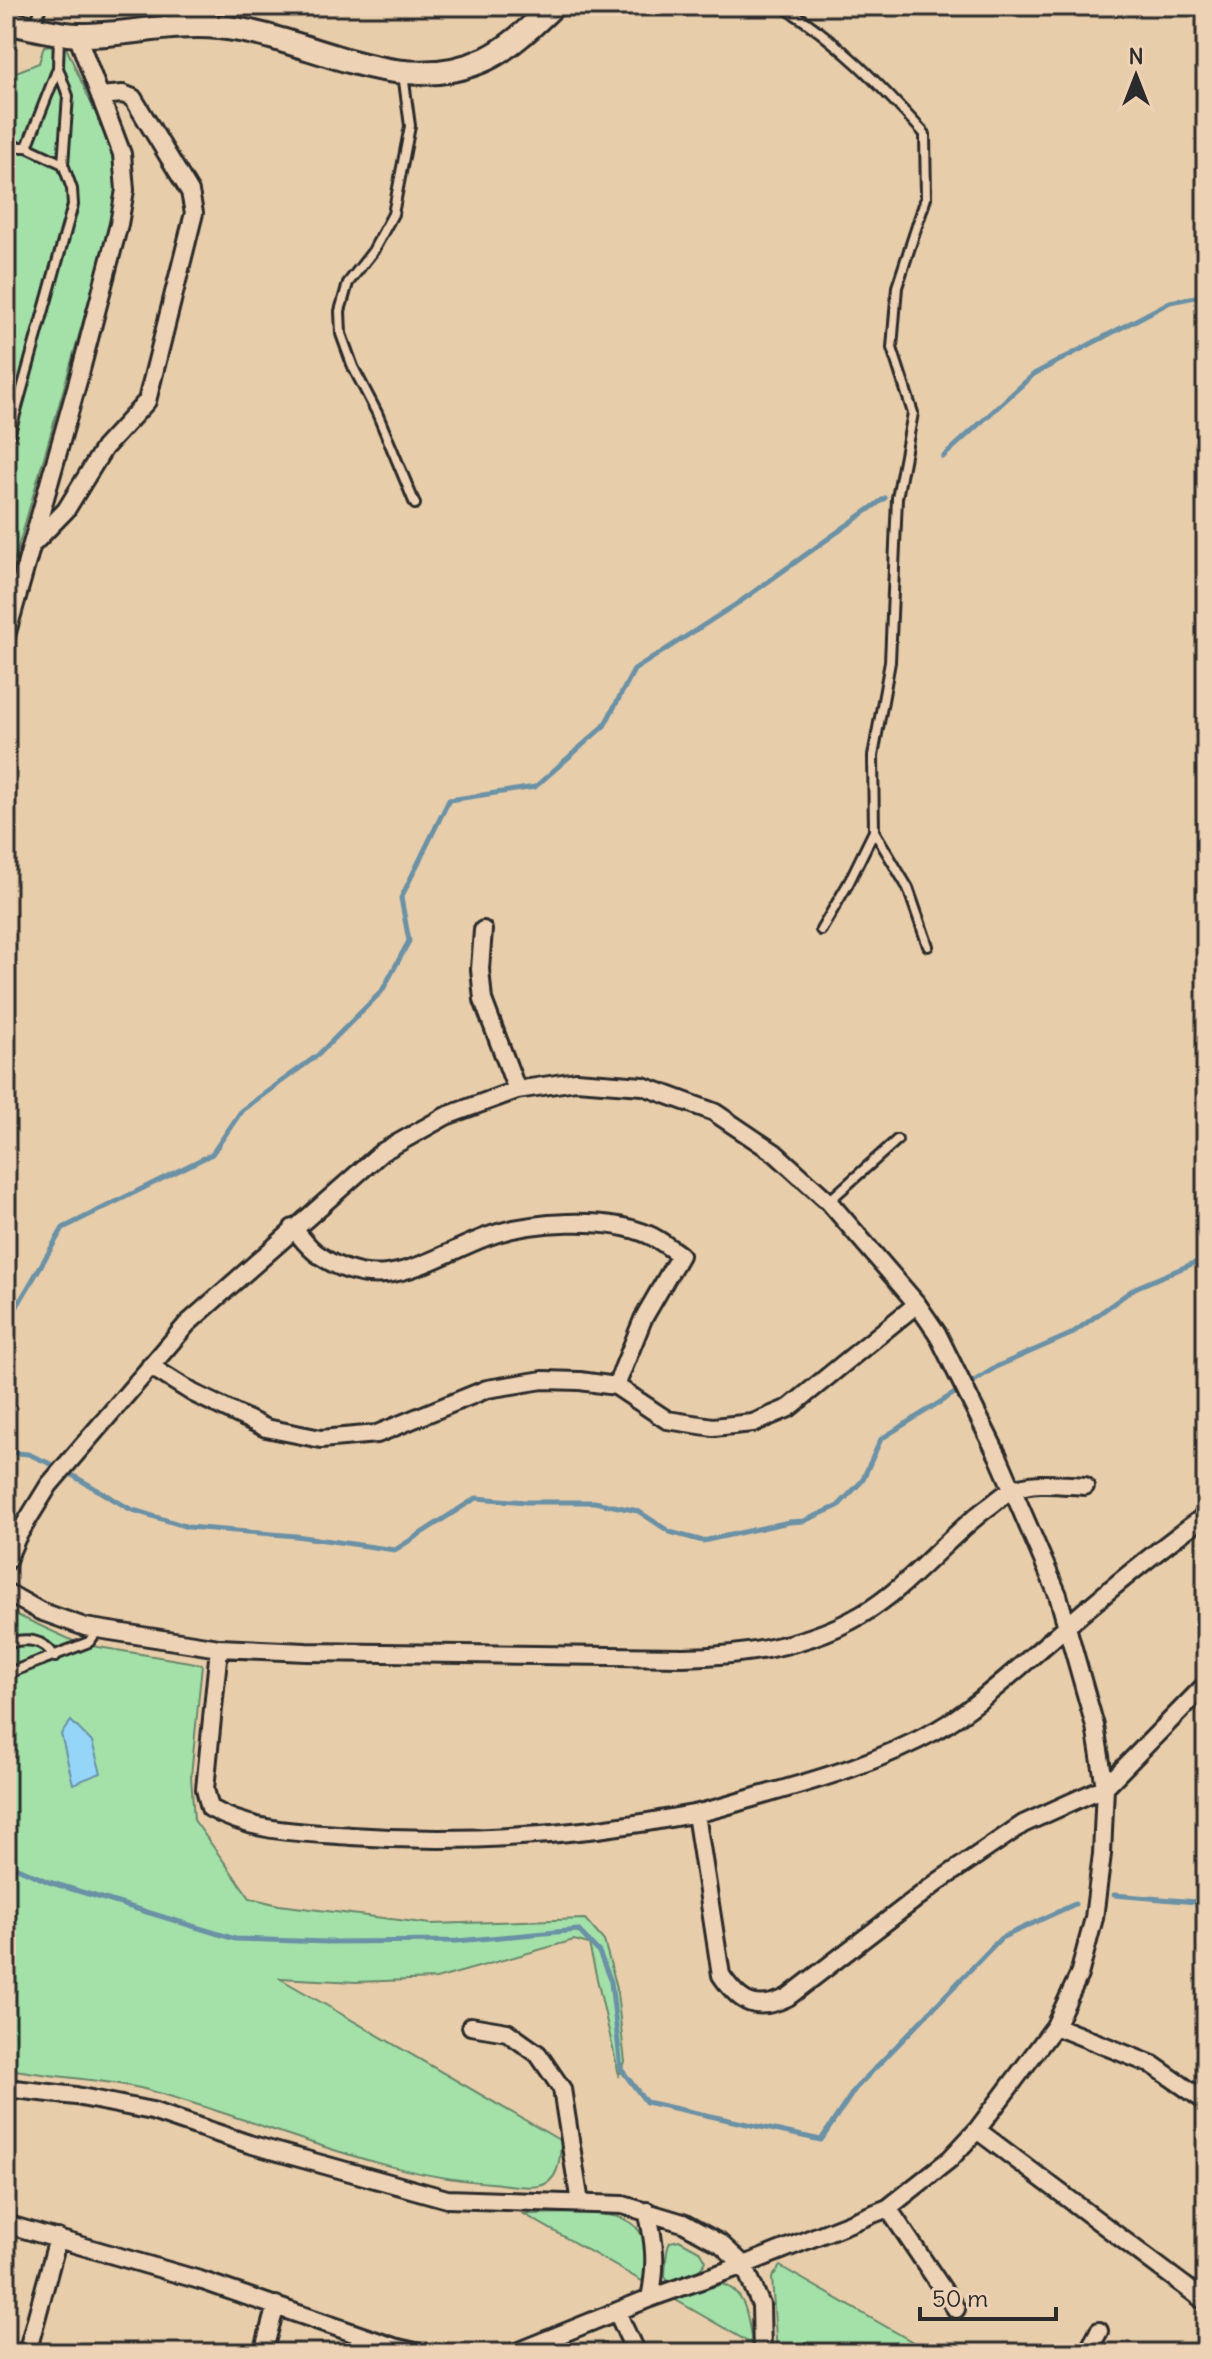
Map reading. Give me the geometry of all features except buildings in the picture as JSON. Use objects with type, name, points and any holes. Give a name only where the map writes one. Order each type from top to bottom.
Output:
[{"type":"main road","points":[[6,22],[38,17],[68,33],[196,25],[220,27],[250,31],[365,66],[403,73],[457,69],[487,59],[523,34],[553,6]]},
{"type":"street","points":[[6,636],[111,253],[125,190],[122,154],[100,96],[68,33]]},
{"type":"street","points":[[32,546],[66,510],[104,448],[147,401],[194,213],[190,192],[133,98],[123,94],[100,96]]},
{"type":"street","points":[[483,930],[480,969],[483,1000],[517,1090]]},
{"type":"street","points":[[6,1562],[17,1537],[49,1485],[187,1324],[382,1152],[446,1116],[517,1090],[576,1081],[643,1086],[714,1112],[775,1153],[829,1202],[917,1304],[937,1333],[1013,1489],[1068,1624],[1095,1726],[1105,1787],[1102,1854],[1094,1918],[1079,1975],[1055,2026],[977,2130],[950,2159],[888,2208],[650,2298],[545,2348],[514,2353]]},
{"type":"street","points":[[293,1228],[317,1254],[349,1271],[391,1276],[489,1236],[551,1223],[612,1223],[649,1235],[680,1255],[643,1319],[616,1386]]},
{"type":"street","points":[[150,1366],[193,1393],[266,1428],[321,1439],[377,1434],[487,1389],[543,1380],[616,1386],[667,1420],[713,1427],[753,1423],[789,1408],[917,1304]]},
{"type":"street","points":[[6,1592],[40,1611],[99,1629],[219,1648],[306,1652],[737,1656],[829,1632],[863,1614],[906,1582],[970,1521],[1013,1489],[1046,1484],[1085,1486]]},
{"type":"street","points":[[219,1648],[205,1789],[210,1808],[232,1821],[279,1831],[392,1839],[466,1840],[576,1832],[696,1814],[876,1761],[940,1728],[1007,1677],[1117,1582],[1206,1515]]},
{"type":"street","points":[[696,1814],[721,1975],[733,1993],[747,2003],[771,2006],[788,1997],[939,1881],[1023,1824],[1105,1787],[1206,1684]]},
{"type":"street","points":[[471,2026],[507,2032],[538,2054],[562,2089],[580,2203]]},
{"type":"street","points":[[1055,2026],[1153,2065],[1206,2102]]},
{"type":"street","points":[[6,2088],[76,2096],[152,2111],[249,2144],[447,2199],[623,2205],[683,2223],[721,2244],[744,2265],[761,2305],[762,2353]]},
{"type":"street","points":[[977,2130],[1206,2302]]},
{"type":"street","points":[[888,2208],[956,2309]]},
{"type":"street","points":[[647,2211],[656,2246],[650,2298]]},
{"type":"street","points":[[6,2224],[276,2305],[394,2347],[420,2353]]},
{"type":"street","points":[[27,2353],[58,2238]]},
{"type":"street","points":[[263,2353],[276,2305]]},
{"type":"street","points":[[617,2312],[636,2353]]},
{"type":"street","points":[[1087,2353],[1099,2331]]},
{"type":"lane","points":[[782,6],[809,23],[867,71],[925,134],[926,198],[897,287],[892,348],[913,413],[897,498],[890,662],[873,756],[874,831],[821,930]]},
{"type":"lane","points":[[27,147],[58,68],[68,33]]},
{"type":"lane","points":[[6,447],[73,205],[72,189],[63,164],[68,96],[58,68]]},
{"type":"lane","points":[[403,73],[410,126],[393,214],[373,251],[348,283],[340,311],[341,334],[353,367],[377,413],[415,504]]},
{"type":"lane","points":[[6,147],[27,147],[63,164]]},
{"type":"lane","points":[[874,831],[908,888],[928,946]]},
{"type":"lane","points":[[829,1202],[897,1140]]},
{"type":"lane","points":[[6,1674],[89,1642],[99,1629]]},
{"type":"lane","points":[[6,1643],[32,1640],[45,1644],[55,1657]]},
{"type":"green space","points":[[65,45],[110,145],[116,176],[112,220],[6,590],[6,76],[39,63],[44,46]]},
{"type":"green space","points":[[6,1610],[80,1644],[202,1664],[191,1776],[194,1820],[250,1898],[279,1905],[431,1924],[585,1919],[604,1941],[616,1984],[625,2062],[619,2075],[589,1944],[574,1940],[436,1979],[356,1982],[279,1978],[561,2141],[558,2168],[551,2180],[539,2186],[521,2187],[402,2169],[144,2089],[6,2068]]},
{"type":"green space","points":[[524,2214],[591,2214],[626,2220],[639,2231],[646,2247],[642,2281]]},
{"type":"green space","points":[[679,2240],[701,2252],[706,2261],[690,2276],[668,2282],[665,2276],[667,2250],[670,2242]]},
{"type":"green space","points":[[780,2266],[932,2353],[777,2353],[772,2278]]},
{"type":"green space","points":[[722,2284],[731,2288],[742,2300],[752,2344],[674,2299]]},
{"type":"water","points":[[71,1721],[92,1742],[101,1773],[73,1784],[61,1734]]},
{"type":"waterway","points":[[943,457],[1034,374],[1170,302],[1206,295]]},
{"type":"waterway","points":[[6,1325],[63,1228],[212,1154],[242,1110],[318,1055],[382,991],[409,941],[401,898],[449,800],[535,787],[604,726],[634,670],[741,601],[885,498]]},
{"type":"waterway","points":[[67,1472],[130,1509],[188,1527],[296,1536],[395,1550],[476,1498],[594,1502],[638,1511],[670,1532],[703,1541],[804,1521],[838,1506],[862,1481],[881,1439],[998,1366],[1071,1334],[1135,1288],[1206,1258]]},
{"type":"waterway","points":[[6,1452],[28,1454],[58,1467]]},
{"type":"waterway","points":[[6,1863],[49,1882],[235,1939],[457,1941],[578,1930],[599,1952],[611,1982],[621,2069],[646,2102],[821,2140],[855,2089],[1001,1938],[1075,1904]]},
{"type":"waterway","points":[[1114,1895],[1197,1902],[1206,1898]]}]
